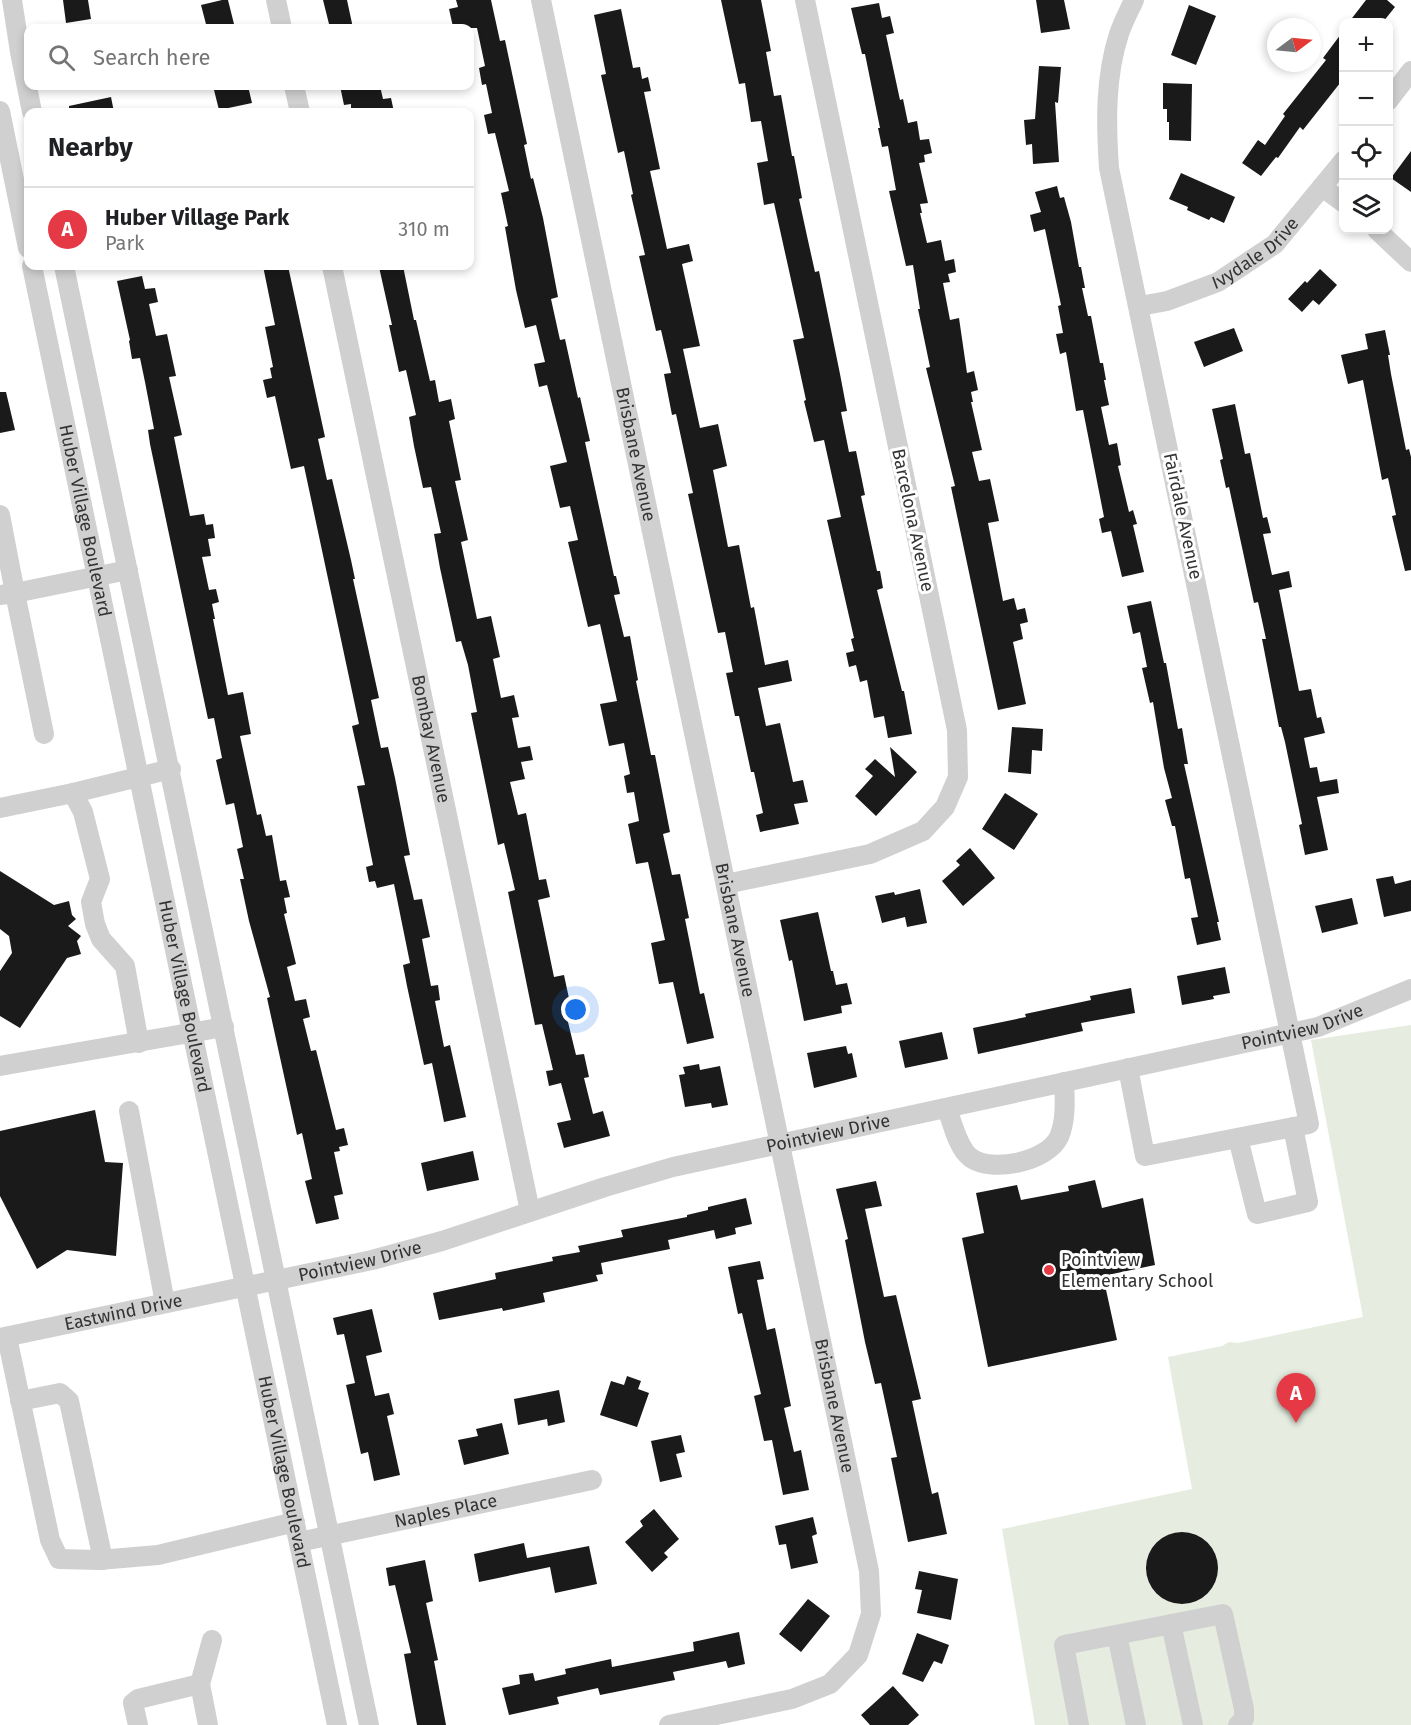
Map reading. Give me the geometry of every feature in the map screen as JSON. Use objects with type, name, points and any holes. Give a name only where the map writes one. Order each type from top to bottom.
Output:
[{"type":"street","points":[[12,0],[24,72]]},
{"type":"street","points":[[276,0],[281,24]]},
{"type":"street","name":"Brisbane Avenue","points":[[541,0],[870,1571],[871,1614],[858,1655],[830,1684],[792,1699],[669,1725]]},
{"type":"street","name":"Barcelona Avenue","points":[[726,884],[870,854],[923,831],[945,807],[958,777],[957,730],[805,0]]},
{"type":"street","name":"Fairdale Avenue","points":[[1134,0],[1119,34],[1109,84],[1106,123],[1109,168],[1140,306],[1309,1124],[1293,1127]]},
{"type":"street","points":[[1393,96],[1411,71]]},
{"type":"street","points":[[28,90],[31,108]]},
{"type":"street","points":[[295,90],[299,108]]},
{"type":"street","points":[[0,111],[24,229]]},
{"type":"street","name":"Ivydale Drive","points":[[1140,306],[1167,301],[1218,282],[1275,244],[1339,166]]},
{"type":"street","points":[[1323,187],[1339,199]]},
{"type":"street","points":[[1381,234],[1411,262]]},
{"type":"street","name":"Huber Village Boulevard","points":[[33,270],[337,1725]]},
{"type":"street","name":"Huber Village Boulevard","points":[[65,270],[171,769],[369,1725]]},
{"type":"street","name":"Bombay Avenue","points":[[333,270],[530,1211]]},
{"type":"street","points":[[0,515],[8,594],[44,734]]},
{"type":"street","points":[[8,594],[128,570]]},
{"type":"street","points":[[0,808],[171,769]]},
{"type":"street","points":[[73,793],[83,812],[100,879],[92,902],[95,924],[102,939],[125,966],[139,1043]]},
{"type":"street","name":"Pointview Drive","points":[[246,1286],[372,1260],[442,1241],[673,1167],[1318,1027],[1411,989]]},
{"type":"street","points":[[0,1066],[224,1027]]},
{"type":"street","points":[[1128,1068],[1145,1156],[1293,1127],[1308,1202],[1257,1214],[1238,1138]]},
{"type":"street","points":[[947,1108],[957,1137],[970,1157],[991,1166],[1020,1162],[1044,1154],[1058,1139],[1065,1113],[1064,1082]]},
{"type":"street","points":[[129,1111],[165,1303]]},
{"type":"street","name":"Eastwind Drive","points":[[3,1337],[246,1286]]},
{"type":"street","points":[[3,1337],[20,1401],[50,1540],[59,1559],[103,1560],[159,1555],[295,1522]]},
{"type":"street","points":[[20,1401],[60,1393],[69,1401],[103,1560]]},
{"type":"street","name":"Naples Place","points":[[299,1542],[592,1480]]},
{"type":"street","points":[[1079,1725],[1064,1645],[1223,1614],[1244,1709],[1244,1719],[1238,1725]]},
{"type":"street","points":[[1171,1624],[1193,1725]]},
{"type":"street","points":[[1117,1635],[1136,1725]]},
{"type":"street","points":[[208,1725],[200,1684],[212,1640]]},
{"type":"street","points":[[138,1725],[133,1703],[138,1699],[200,1684]]},
{"type":"shaded area","points":[[1411,1025],[1411,1725],[1035,1725],[1002,1529],[1192,1489],[1168,1357],[1222,1346],[1229,1342],[1238,1343],[1363,1317],[1311,1040]]},
{"type":"building","points":[[63,0],[88,0],[91,19],[66,23]]},
{"type":"building","points":[[228,0],[234,24],[206,24],[201,5]]},
{"type":"building","points":[[323,0],[347,0],[352,24],[329,24]]},
{"type":"building","points":[[456,0],[491,0],[500,41],[505,40],[527,144],[524,145],[531,179],[533,178],[543,218],[558,297],[551,299],[560,340],[565,339],[578,398],[580,397],[590,441],[585,442],[614,576],[616,576],[620,594],[614,595],[624,637],[630,636],[638,680],[636,681],[651,755],[655,755],[670,832],[663,834],[672,875],[680,874],[689,918],[685,919],[700,994],[704,993],[714,1038],[687,1044],[673,982],[659,984],[651,943],[665,940],[648,862],[636,864],[628,824],[639,821],[634,792],[627,793],[624,776],[630,774],[624,743],[609,746],[600,704],[617,701],[600,624],[588,627],[568,542],[578,540],[570,506],[560,508],[550,466],[567,462],[547,385],[539,387],[534,364],[545,362],[536,325],[525,328],[516,290],[505,227],[508,226],[501,193],[509,191],[495,133],[488,134],[484,115],[492,113],[486,84],[482,85],[479,68],[485,66],[477,28],[474,28],[474,24],[452,24],[449,9],[458,7]]},
{"type":"building","points":[[721,0],[761,0],[771,51],[766,52],[774,96],[781,95],[802,198],[799,199],[815,272],[819,271],[840,374],[847,411],[841,412],[849,452],[856,451],[865,495],[861,496],[877,571],[880,571],[883,588],[877,590],[902,691],[904,691],[912,734],[888,738],[884,716],[874,718],[867,680],[860,682],[856,665],[849,667],[846,653],[854,651],[851,639],[854,638],[827,520],[841,517],[824,440],[814,442],[804,401],[806,400],[793,340],[804,338],[774,203],[764,205],[757,163],[768,161],[761,121],[751,122],[745,83],[739,84]]},
{"type":"building","points":[[1036,0],[1064,0],[1070,29],[1041,33]]},
{"type":"building","points":[[1366,0],[1387,0],[1395,7],[1386,18],[1352,18]]},
{"type":"building","points":[[879,3],[882,18],[890,16],[894,33],[886,35],[900,100],[903,99],[908,123],[917,121],[920,140],[929,139],[932,153],[924,155],[925,162],[919,163],[928,203],[920,204],[927,243],[941,240],[945,261],[954,259],[956,272],[948,274],[950,282],[943,283],[950,320],[959,318],[967,373],[974,371],[978,390],[971,392],[973,402],[971,402],[982,450],[972,452],[979,481],[990,479],[999,521],[988,523],[1003,601],[1014,598],[1017,610],[1025,608],[1028,622],[1020,624],[1023,639],[1013,642],[1026,704],[998,710],[951,487],[955,486],[926,368],[930,367],[918,309],[920,309],[913,265],[906,266],[889,191],[896,190],[888,146],[882,147],[865,54],[862,54],[851,8]]},
{"type":"building","points":[[1189,5],[1216,16],[1196,65],[1171,55]]},
{"type":"building","points":[[621,9],[633,68],[640,67],[642,79],[648,77],[651,91],[644,92],[660,169],[650,171],[667,249],[689,244],[693,261],[682,264],[700,346],[683,349],[700,428],[718,424],[727,466],[713,470],[728,547],[739,545],[765,665],[788,660],[792,681],[758,688],[766,726],[780,723],[793,782],[803,780],[808,802],[794,804],[799,824],[760,832],[756,815],[763,813],[754,772],[751,772],[739,716],[735,716],[726,673],[733,672],[725,632],[718,633],[688,494],[693,493],[676,414],[672,415],[664,374],[671,373],[661,330],[656,331],[639,256],[645,255],[631,195],[633,194],[624,151],[618,153],[601,75],[606,74],[594,15]]},
{"type":"building","points":[[1339,37],[1339,84],[1303,130],[1300,127],[1278,158],[1276,157],[1261,176],[1242,163],[1258,140],[1265,145],[1285,116],[1283,114],[1316,72],[1321,72],[1321,66],[1326,60],[1323,58]]},
{"type":"building","points":[[1039,66],[1061,67],[1058,103],[1055,102],[1059,162],[1033,164],[1032,144],[1026,145],[1024,120],[1035,119]]},
{"type":"building","points":[[1163,83],[1192,84],[1191,141],[1169,140],[1167,109],[1163,109]]},
{"type":"building","points":[[214,90],[249,90],[252,103],[218,108]]},
{"type":"building","points":[[341,90],[381,90],[383,99],[391,98],[393,108],[351,108],[351,104],[344,105]]},
{"type":"building","points":[[111,97],[113,108],[69,108],[69,106]]},
{"type":"building","points":[[1411,151],[1411,192],[1393,179],[1393,175]]},
{"type":"building","points":[[1181,173],[1235,197],[1224,223],[1211,217],[1209,220],[1169,199]]},
{"type":"building","points":[[1057,186],[1060,198],[1064,197],[1071,222],[1085,288],[1082,288],[1088,316],[1091,316],[1100,363],[1103,363],[1109,405],[1101,407],[1109,445],[1117,443],[1121,465],[1118,466],[1129,512],[1133,510],[1137,524],[1133,525],[1144,572],[1122,577],[1111,531],[1102,533],[1099,519],[1104,517],[1083,410],[1076,411],[1066,352],[1060,354],[1056,334],[1063,333],[1058,306],[1061,305],[1045,229],[1034,232],[1030,215],[1041,212],[1035,192]]},
{"type":"building","points":[[1320,269],[1337,285],[1319,305],[1313,300],[1302,312],[1288,299]]},
{"type":"building","points":[[264,270],[289,270],[325,437],[318,439],[327,480],[332,479],[379,698],[371,700],[381,748],[388,747],[410,855],[404,856],[414,900],[422,899],[430,937],[422,939],[431,986],[438,985],[440,1000],[435,1001],[444,1047],[450,1045],[466,1117],[444,1122],[432,1063],[424,1065],[407,986],[403,965],[410,963],[394,884],[377,888],[375,881],[369,882],[366,867],[373,865],[357,786],[365,785],[352,726],[359,724],[304,466],[291,469],[275,396],[267,398],[263,380],[272,378],[270,368],[273,367],[265,327],[275,325]]},
{"type":"building","points":[[380,270],[404,270],[430,381],[435,380],[439,402],[451,399],[455,419],[449,421],[461,480],[455,481],[468,540],[461,542],[477,619],[491,616],[500,657],[493,659],[501,698],[514,695],[519,717],[512,718],[518,748],[530,746],[533,760],[521,762],[525,779],[510,782],[518,815],[526,813],[539,880],[546,879],[550,897],[538,900],[554,977],[564,975],[573,1017],[567,1018],[576,1055],[584,1054],[589,1077],[584,1078],[593,1114],[603,1111],[610,1136],[564,1148],[557,1123],[571,1120],[561,1083],[549,1086],[546,1071],[553,1070],[542,1024],[535,1025],[508,892],[515,890],[504,843],[498,845],[471,713],[477,712],[468,665],[461,641],[456,642],[434,534],[441,533],[431,487],[423,488],[409,417],[416,415],[406,370],[399,372],[389,325],[392,325]]},
{"type":"building","points":[[142,276],[145,289],[155,288],[158,302],[149,304],[156,336],[167,334],[176,376],[169,377],[182,435],[174,437],[190,516],[204,514],[206,525],[213,524],[215,538],[208,539],[211,556],[202,557],[209,590],[216,589],[219,602],[212,604],[215,619],[213,619],[228,695],[243,692],[251,734],[240,736],[257,815],[261,814],[266,836],[272,835],[280,881],[286,880],[290,897],[284,898],[287,913],[284,914],[296,964],[287,967],[295,1001],[306,999],[310,1017],[303,1019],[311,1051],[316,1050],[336,1130],[344,1128],[348,1145],[339,1147],[340,1151],[334,1152],[343,1194],[334,1196],[339,1219],[316,1224],[305,1181],[312,1179],[302,1133],[297,1135],[267,998],[270,997],[240,879],[244,879],[237,849],[243,847],[234,803],[226,805],[216,760],[222,758],[214,718],[208,719],[150,444],[148,430],[154,429],[145,382],[140,358],[132,359],[117,281]]},
{"type":"building","points":[[1234,328],[1243,351],[1204,367],[1194,342]]},
{"type":"building","points":[[1385,330],[1406,450],[1409,449],[1411,457],[1411,570],[1405,571],[1392,516],[1396,515],[1388,478],[1382,480],[1363,380],[1348,384],[1341,355],[1368,349],[1365,334]]},
{"type":"building","points":[[0,392],[6,392],[15,430],[0,433]]},
{"type":"building","points":[[1235,404],[1245,454],[1250,453],[1263,518],[1267,517],[1271,533],[1263,534],[1272,575],[1289,571],[1292,587],[1279,590],[1299,691],[1311,689],[1317,718],[1321,717],[1325,733],[1304,738],[1310,768],[1317,767],[1320,782],[1337,779],[1339,793],[1317,797],[1328,850],[1305,855],[1299,825],[1302,824],[1285,742],[1281,727],[1279,727],[1262,639],[1266,639],[1258,602],[1254,603],[1229,487],[1226,488],[1220,460],[1223,459],[1212,409]]},
{"type":"building","points":[[1151,601],[1164,663],[1166,663],[1178,729],[1182,728],[1188,764],[1184,764],[1219,922],[1217,922],[1221,940],[1197,945],[1191,918],[1198,917],[1190,878],[1185,879],[1175,826],[1172,826],[1165,800],[1172,798],[1164,768],[1153,702],[1150,703],[1142,668],[1147,667],[1140,632],[1133,634],[1127,606]]},
{"type":"building","points":[[1012,727],[1043,729],[1042,751],[1032,750],[1031,774],[1008,772]]},
{"type":"building","points":[[890,747],[917,772],[876,816],[855,796],[873,776],[865,769],[875,759],[895,777]]},
{"type":"building","points":[[1005,793],[1038,814],[1014,850],[982,829]]},
{"type":"building","points":[[970,848],[995,878],[963,906],[942,881],[960,865],[956,861]]},
{"type":"building","points":[[0,871],[54,905],[69,901],[72,915],[76,919],[68,926],[81,936],[77,941],[81,954],[67,958],[20,1028],[0,1016],[0,971],[12,953],[9,936],[0,929]]},
{"type":"building","points":[[1393,876],[1395,884],[1411,880],[1411,911],[1384,917],[1376,879]]},
{"type":"building","points":[[920,889],[927,923],[907,927],[905,917],[882,923],[875,896],[894,892],[895,895]]},
{"type":"building","points":[[1352,898],[1358,924],[1322,933],[1315,906]]},
{"type":"building","points":[[818,912],[836,985],[847,983],[852,1004],[841,1006],[842,1013],[804,1021],[792,960],[789,961],[780,920]]},
{"type":"building","points":[[1225,967],[1230,993],[1213,996],[1214,999],[1182,1005],[1177,976]]},
{"type":"building","points":[[1131,988],[1135,1013],[1081,1023],[1083,1031],[978,1054],[973,1028],[1026,1017],[1025,1014],[1091,1000],[1090,996]]},
{"type":"building","points":[[942,1032],[948,1059],[905,1068],[899,1041]]},
{"type":"building","points":[[846,1046],[848,1054],[852,1053],[857,1077],[814,1088],[807,1053]]},
{"type":"building","points":[[699,1064],[700,1070],[720,1066],[728,1105],[712,1108],[711,1103],[685,1107],[679,1075],[685,1074],[683,1067]]},
{"type":"building","points":[[95,1110],[105,1162],[123,1163],[116,1256],[67,1250],[37,1269],[0,1196],[0,1131]]},
{"type":"building","points":[[473,1151],[479,1180],[427,1191],[421,1163]]},
{"type":"building","name":"Pointview Elementary School","points":[[1095,1180],[1102,1208],[1143,1198],[1155,1265],[1103,1276],[1117,1340],[988,1367],[962,1238],[984,1233],[976,1193],[1017,1185],[1021,1200],[1069,1191],[1068,1186]]},
{"type":"building","points":[[876,1181],[882,1206],[865,1209],[884,1297],[896,1295],[921,1399],[912,1401],[932,1494],[938,1492],[947,1534],[908,1542],[891,1458],[897,1457],[881,1383],[875,1384],[865,1342],[845,1240],[848,1239],[836,1189]]},
{"type":"building","points":[[746,1198],[752,1224],[735,1228],[736,1234],[716,1239],[714,1230],[668,1240],[670,1249],[601,1263],[603,1274],[596,1275],[598,1281],[543,1293],[545,1302],[503,1311],[502,1308],[439,1320],[433,1293],[496,1279],[495,1273],[553,1261],[552,1257],[580,1252],[578,1246],[623,1237],[621,1230],[687,1217],[687,1215],[708,1210],[708,1207]]},
{"type":"building","points":[[760,1261],[764,1279],[757,1280],[767,1330],[775,1328],[791,1406],[784,1408],[794,1452],[801,1450],[809,1490],[783,1495],[772,1440],[764,1441],[754,1396],[761,1394],[742,1313],[738,1314],[728,1267]]},
{"type":"building","points":[[372,1309],[382,1352],[366,1356],[375,1396],[389,1393],[394,1414],[387,1416],[400,1475],[374,1481],[368,1452],[361,1454],[346,1385],[355,1383],[344,1334],[337,1335],[333,1318]]},
{"type":"building","points":[[627,1376],[641,1381],[638,1389],[649,1393],[637,1427],[600,1415],[611,1381],[624,1385]]},
{"type":"building","points":[[559,1390],[565,1422],[548,1426],[547,1419],[518,1425],[514,1399]]},
{"type":"building","points":[[502,1423],[509,1454],[464,1465],[458,1440],[478,1436],[476,1429]]},
{"type":"building","points":[[681,1435],[685,1452],[676,1454],[682,1477],[660,1482],[651,1441]]},
{"type":"building","points":[[654,1509],[679,1539],[664,1553],[668,1557],[652,1572],[625,1542],[643,1526],[640,1521]]},
{"type":"building","points":[[813,1517],[817,1534],[812,1536],[818,1563],[791,1569],[786,1544],[779,1545],[775,1526]]},
{"type":"building","points":[[1182,1532],[1202,1538],[1212,1548],[1218,1568],[1212,1588],[1202,1598],[1182,1604],[1162,1598],[1152,1588],[1146,1568],[1152,1548],[1162,1538]]},
{"type":"building","points":[[524,1543],[527,1558],[589,1546],[597,1584],[555,1593],[550,1567],[479,1582],[474,1554]]},
{"type":"building","points":[[425,1560],[433,1601],[426,1603],[438,1660],[434,1661],[446,1725],[417,1725],[404,1654],[411,1653],[395,1585],[389,1586],[386,1568]]},
{"type":"building","points":[[919,1571],[958,1579],[951,1620],[917,1613],[922,1590],[915,1589]]},
{"type":"building","points":[[808,1599],[830,1616],[801,1652],[779,1634]]},
{"type":"building","points":[[739,1632],[745,1664],[728,1668],[726,1661],[673,1672],[675,1680],[600,1695],[598,1688],[557,1697],[559,1704],[509,1715],[502,1688],[520,1684],[519,1675],[533,1673],[535,1681],[566,1674],[565,1669],[611,1659],[612,1667],[694,1651],[693,1642]]},
{"type":"building","points":[[917,1633],[949,1645],[942,1664],[934,1661],[923,1682],[902,1674]]},
{"type":"building","points":[[893,1686],[919,1715],[908,1725],[870,1725],[861,1715]]},
{"type":"place","name":"Pointview Elementary School","points":[[1049,1270]]},
{"type":"place","name":"Huber Village Park","points":[[1296,1423]]}]
